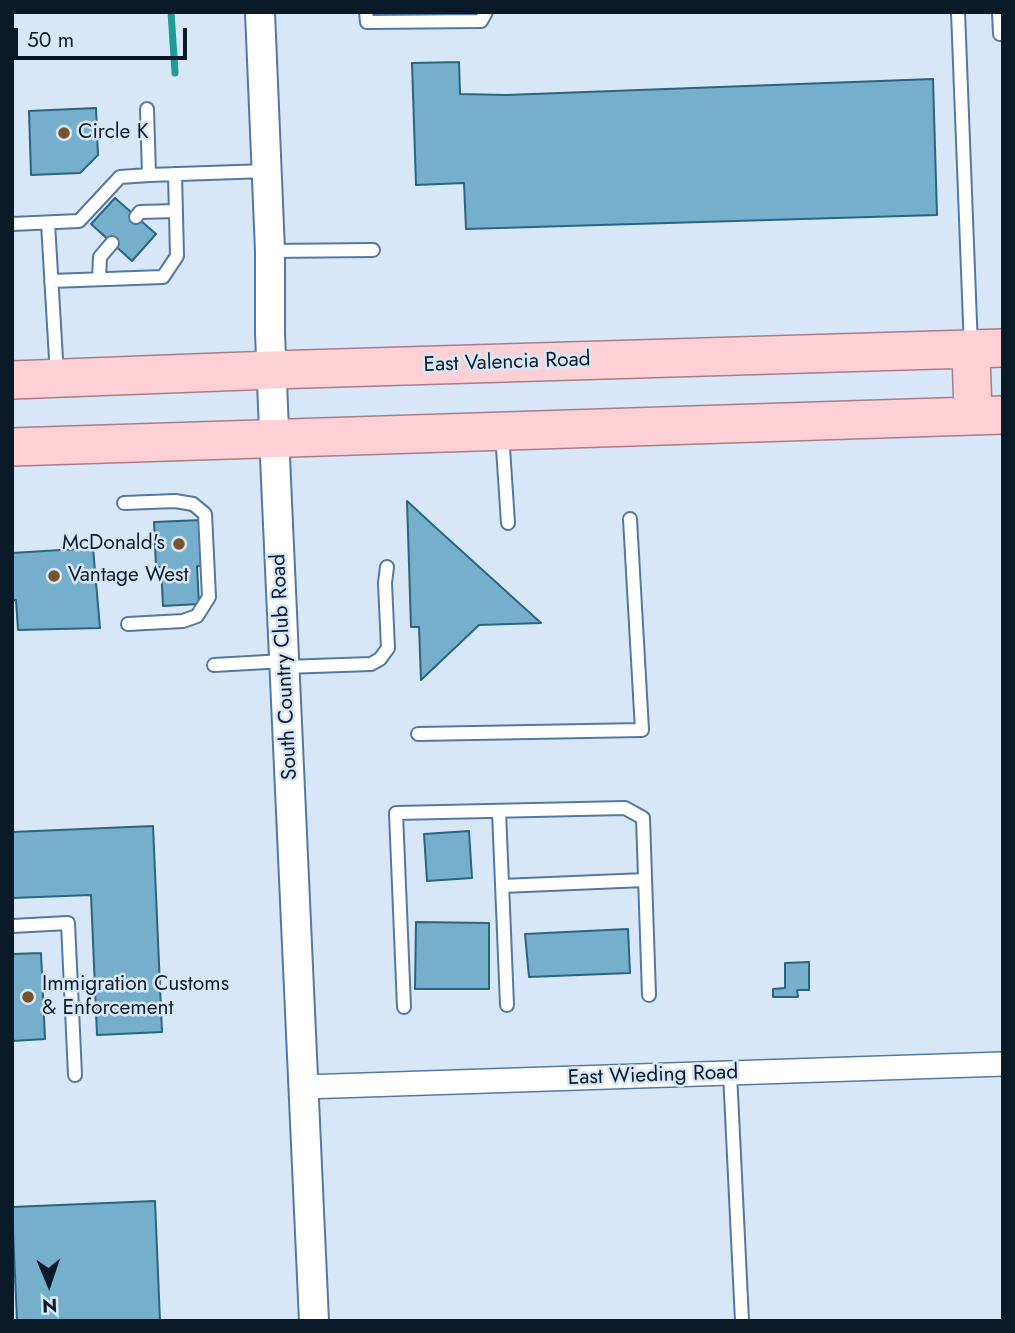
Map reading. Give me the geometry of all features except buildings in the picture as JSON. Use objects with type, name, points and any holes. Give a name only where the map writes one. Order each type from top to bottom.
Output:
[{"type":"main road","name":"East Valencia Road","points":[[12,380],[987,349]]},
{"type":"main road","points":[[12,447],[988,416],[987,349]]},
{"type":"street","name":"South Country Club Road","points":[[260,12],[272,370],[314,1321]]},
{"type":"street","name":"East Wieding Road","points":[[304,1087],[1003,1064]]},
{"type":"lane","points":[[366,12],[367,22],[437,17],[481,21],[486,12]]},
{"type":"lane","points":[[958,12],[987,349]]},
{"type":"lane","points":[[999,12],[1000,34]]},
{"type":"lane","points":[[146,109],[149,175]]},
{"type":"lane","points":[[12,224],[79,221],[120,177],[267,170]]},
{"type":"lane","points":[[51,281],[163,277],[177,256],[175,174]]},
{"type":"lane","points":[[136,217],[140,212],[176,211]]},
{"type":"lane","points":[[48,223],[57,378]]},
{"type":"lane","points":[[99,279],[100,257],[113,243]]},
{"type":"lane","points":[[270,251],[373,250]]},
{"type":"lane","points":[[502,430],[508,523]]},
{"type":"lane","points":[[124,503],[174,501],[193,504],[205,514],[209,597],[197,616],[183,621],[128,624]]},
{"type":"lane","points":[[418,734],[642,730],[630,519]]},
{"type":"lane","points":[[214,664],[371,664],[380,659],[388,648],[385,583],[387,567]]},
{"type":"lane","points":[[404,1007],[396,813],[625,808],[643,818],[649,995]]},
{"type":"lane","points":[[499,811],[507,1005]]},
{"type":"lane","points":[[502,886],[645,880]]},
{"type":"lane","points":[[12,926],[68,923],[75,1075]]},
{"type":"lane","points":[[730,1073],[742,1321]]},
{"type":"waterway","points":[[171,12],[175,73]]},
{"type":"place","name":"Circle K","points":[[64,133]]},
{"type":"place","name":"McDonald's","points":[[179,544]]},
{"type":"place","name":"Vantage West","points":[[54,576]]},
{"type":"place","name":"Immigration Customs & Enforcement","points":[[28,997]]}]
